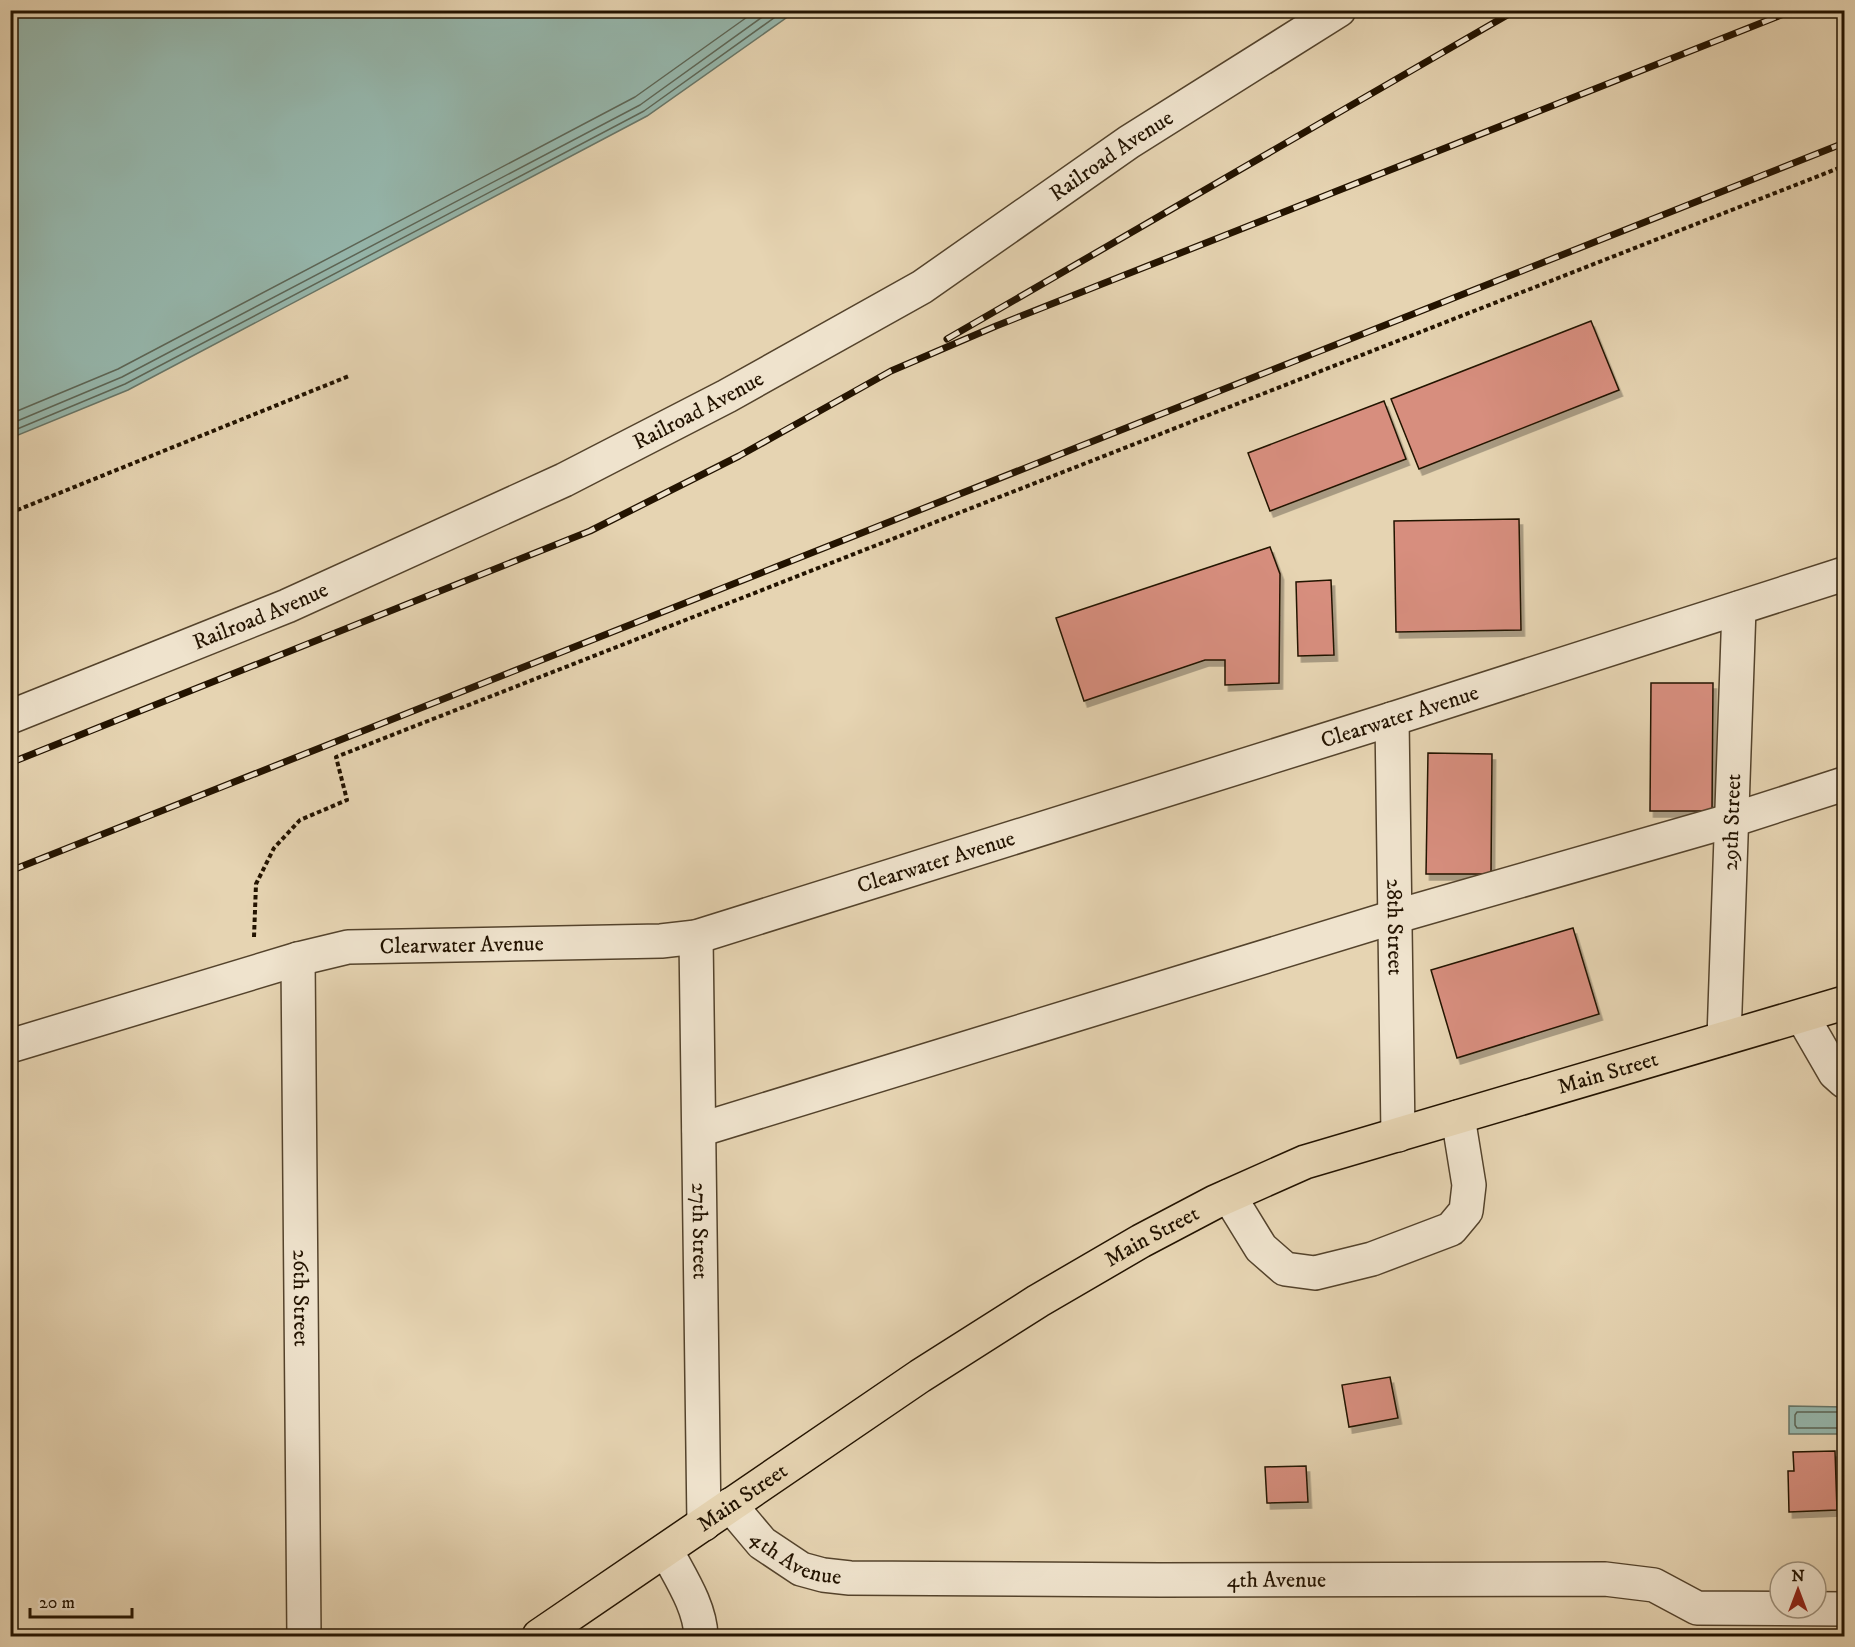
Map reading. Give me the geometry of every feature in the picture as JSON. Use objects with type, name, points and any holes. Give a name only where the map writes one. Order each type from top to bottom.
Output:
[{"type":"main road","name":"Main Street","points":[[539,1636],[920,1376],[1038,1301],[1141,1241],[1229,1196],[1305,1162],[1845,1003]]},
{"type":"street","name":"Railroad Avenue","points":[[10,717],[287,606],[564,480],[727,396],[922,287],[1129,142],[1339,10]]},
{"type":"street","name":"Clearwater Avenue","points":[[10,1046],[298,959],[348,947],[661,941],[696,937],[1845,574]]},
{"type":"street","name":"29th Street","points":[[1725,1038],[1739,608]]},
{"type":"street","name":"28th Street","points":[[1392,719],[1398,1135]]},
{"type":"street","points":[[699,1130],[1394,917],[1732,820],[1845,784]]},
{"type":"street","name":"27th Street","points":[[696,937],[704,1524]]},
{"type":"street","name":"26th Street","points":[[298,959],[304,1636]]},
{"type":"street","points":[[1802,1016],[1835,1073],[1845,1081]]},
{"type":"street","points":[[1229,1196],[1261,1248],[1286,1269],[1315,1273],[1372,1259],[1451,1229],[1466,1211],[1469,1185],[1458,1117]]},
{"type":"street","name":"4th Avenue","points":[[730,1505],[762,1543],[801,1569],[823,1575],[850,1578],[1605,1579],[1654,1585],[1700,1622],[1845,1609]]},
{"type":"street","points":[[666,1550],[695,1606],[701,1636]]},
{"type":"path","points":[[258,972],[253,928],[256,884],[274,848],[300,820],[347,800],[336,757],[1845,166]]},
{"type":"path","points":[[10,513],[350,376]]},
{"type":"water","points":[[11,10],[796,11],[647,116],[128,390],[11,438]]},
{"type":"water","points":[[1789,1406],[1844,1407],[1844,1434],[1789,1434]]},
{"type":"building","points":[[1591,321],[1619,390],[1419,469],[1391,399]]},
{"type":"building","points":[[1384,401],[1406,459],[1270,511],[1248,453]]},
{"type":"building","points":[[1519,519],[1521,630],[1396,632],[1394,521]]},
{"type":"building","points":[[1270,547],[1280,574],[1279,683],[1225,685],[1225,660],[1205,660],[1084,701],[1056,618]]},
{"type":"building","points":[[1331,580],[1334,655],[1298,656],[1296,582]]},
{"type":"building","points":[[1651,683],[1713,683],[1712,811],[1650,811]]},
{"type":"building","points":[[1428,753],[1492,754],[1491,874],[1426,874]]},
{"type":"building","points":[[1573,928],[1599,1014],[1457,1058],[1431,970]]},
{"type":"building","points":[[1841,1116],[1844,1116],[1844,1175],[1838,1174]]},
{"type":"building","points":[[1390,1377],[1398,1418],[1349,1427],[1342,1385]]},
{"type":"building","points":[[1835,1451],[1837,1510],[1789,1512],[1788,1471],[1794,1471],[1793,1452]]},
{"type":"building","points":[[1306,1466],[1308,1502],[1267,1503],[1265,1467]]},
{"type":"railway","points":[[947,339],[1516,10]]},
{"type":"railway","points":[[10,763],[590,531],[739,456],[891,371],[996,326],[1794,10]]},
{"type":"railway","points":[[10,871],[1844,143]]}]
